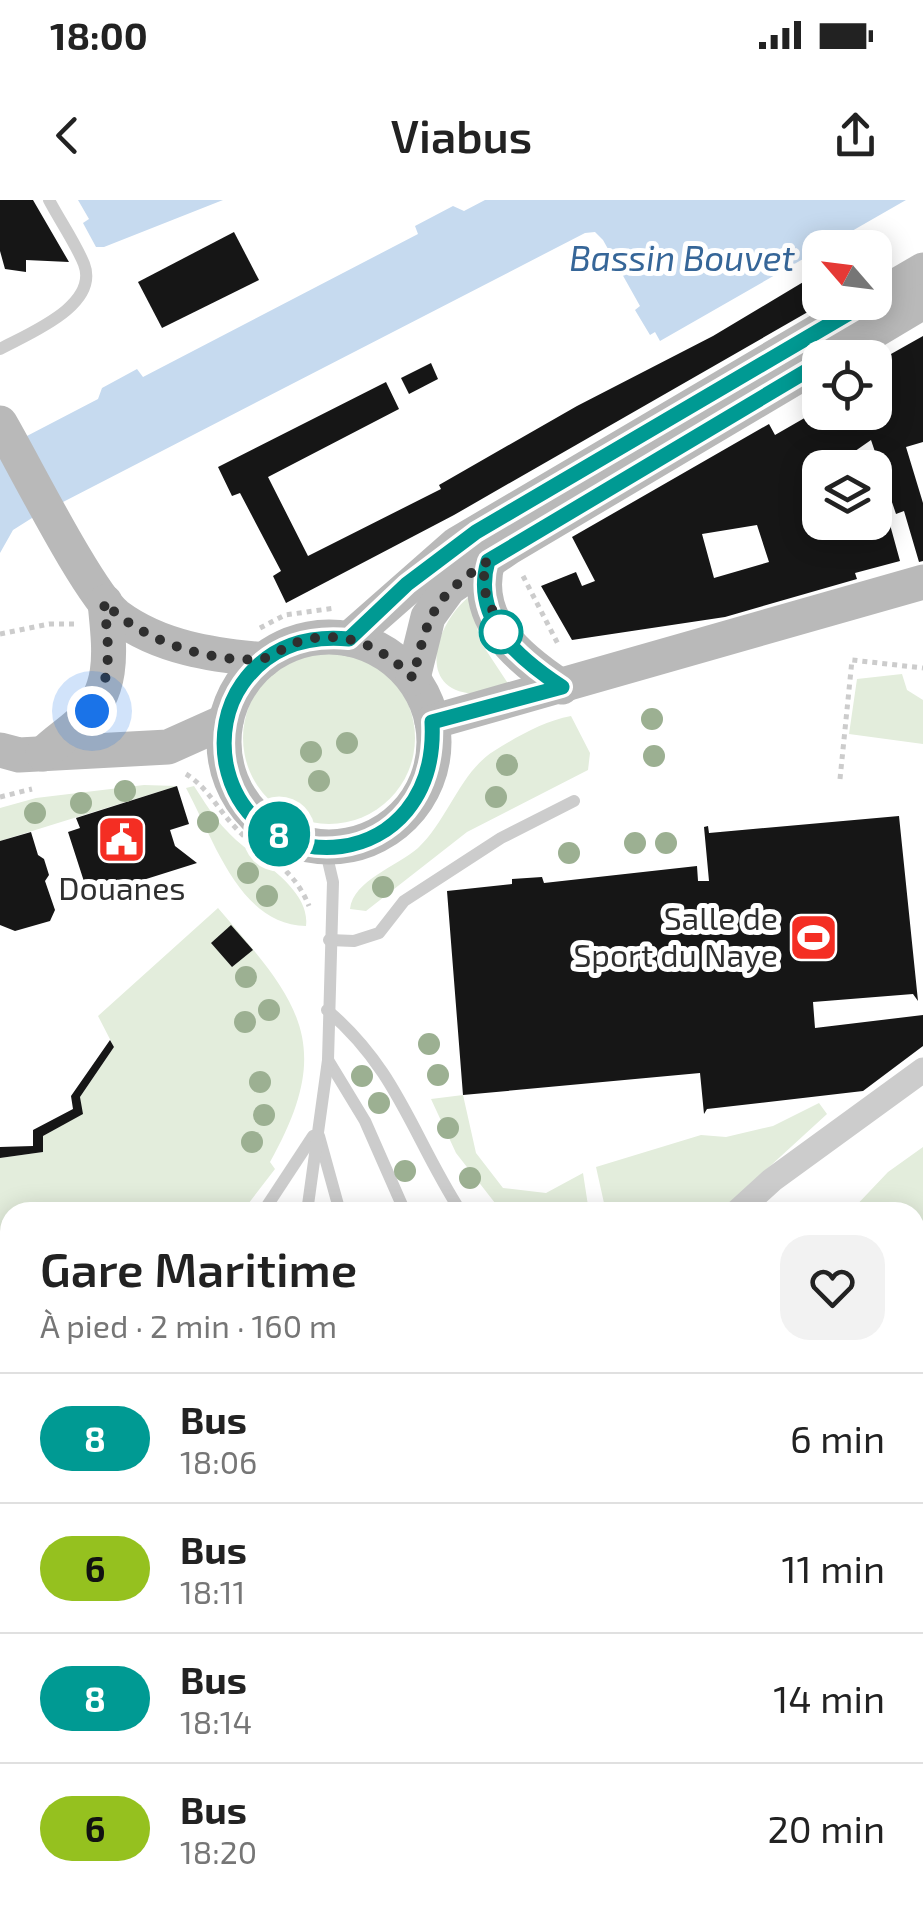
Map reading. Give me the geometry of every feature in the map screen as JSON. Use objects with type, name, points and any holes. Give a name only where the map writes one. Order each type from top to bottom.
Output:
[{"type":"main road","points":[[892,288],[923,270]]},
{"type":"main road","points":[[859,340],[923,302]]},
{"type":"main road","points":[[349,639],[407,584],[470,536],[837,320]]},
{"type":"main road","points":[[413,678],[428,617],[449,588],[802,374]]},
{"type":"main road","points":[[4,431],[94,604],[111,648],[100,697],[78,726],[22,761]]},
{"type":"main road","points":[[488,561],[482,584],[501,633],[529,665],[562,687]]},
{"type":"main road","points":[[432,722],[923,582]]},
{"type":"main road","points":[[94,604],[200,654],[264,660]]},
{"type":"main road","points":[[170,759],[228,713],[264,660],[304,640],[349,639],[395,660],[413,678],[432,722],[434,754],[426,784],[409,811],[386,832],[356,845],[325,848],[294,842],[266,828],[244,805],[229,777],[224,749],[228,713],[200,654]]},
{"type":"main road","points":[[22,761],[170,759],[229,777]]},
{"type":"street","points":[[748,1202],[772,1180],[923,1070]]},
{"type":"lane","points":[[0,349],[72,305],[83,288],[85,266],[49,200]]},
{"type":"lane","points":[[330,940],[354,942],[379,933],[404,901],[502,838],[574,801]]},
{"type":"lane","points":[[308,1202],[328,1060],[333,882],[325,848]]},
{"type":"lane","points":[[327,1010],[362,1039],[397,1090],[456,1202]]},
{"type":"lane","points":[[328,1060],[364,1121],[400,1202]]},
{"type":"lane","points":[[270,1202],[317,1129]]},
{"type":"lane","points":[[317,1129],[337,1202]]},
{"type":"path","points":[[0,634],[49,624],[94,604]]},
{"type":"path","points":[[840,779],[852,660],[923,668]]},
{"type":"path","points":[[170,759],[201,783],[236,828],[290,870],[309,903],[311,921]]},
{"type":"path","points":[[0,797],[22,761]]},
{"type":"green space","points":[[470,596],[480,641],[511,688],[483,694],[458,691],[445,682],[438,670],[440,639],[447,623]]},
{"type":"green space","points":[[329,652],[362,659],[390,677],[408,705],[415,738],[408,771],[390,799],[362,817],[329,824],[296,817],[268,799],[250,771],[243,738],[250,705],[268,677],[296,659]]},
{"type":"green space","points":[[902,674],[907,690],[923,700],[923,744],[849,734],[857,679]]},
{"type":"green space","points":[[571,716],[590,753],[588,770],[467,832],[366,911],[350,909],[359,890],[428,837],[482,760],[531,730]]},
{"type":"green space","points":[[144,785],[177,786],[0,841],[0,808],[36,798]]},
{"type":"green space","points":[[194,786],[227,831],[289,885],[305,911],[306,926],[283,922],[246,895],[231,876],[186,788]]},
{"type":"green space","points":[[218,908],[269,970],[299,1025],[304,1054],[301,1085],[290,1121],[270,1162],[275,1169],[250,1202],[0,1202],[0,1158],[43,1152],[43,1136],[82,1114],[80,1097],[114,1047],[98,1016]]},
{"type":"green space","points":[[463,1095],[476,1153],[503,1188],[546,1193],[583,1173],[587,1202],[494,1202],[456,1153],[431,1099]]},
{"type":"green space","points":[[819,1103],[827,1114],[731,1202],[604,1202],[596,1167],[701,1135],[726,1137],[773,1126]]},
{"type":"green space","points":[[923,1147],[923,1202],[860,1202],[888,1172]]},
{"type":"water","points":[[78,200],[223,200],[96,247],[83,223],[89,219]]},
{"type":"water","name":"Bassin Bouvet","points":[[485,200],[906,200],[854,230],[802,230],[802,260],[660,341],[655,332],[650,335],[635,310],[640,306],[603,240],[595,232],[585,233],[32,518],[13,530],[0,553],[0,450],[98,399],[102,388],[137,369],[143,377],[418,234],[415,226],[453,206],[464,211]]},
{"type":"building","points":[[0,200],[33,200],[69,262],[26,260],[26,272],[5,269],[0,251]]},
{"type":"building","points":[[234,232],[259,280],[162,328],[138,282]]},
{"type":"building","points":[[802,283],[802,315],[454,515],[286,603],[273,576],[281,571],[240,493],[232,496],[218,467],[386,382],[399,409],[268,477],[308,556],[441,489],[439,485],[577,406],[713,336]]},
{"type":"building","points":[[923,336],[923,442],[906,447],[923,503],[923,561],[919,562],[904,511],[896,514],[892,502],[892,450],[874,450],[871,440],[857,450],[802,450],[802,540],[892,540],[892,532],[900,561],[855,573],[857,579],[725,617],[572,640],[541,586],[576,572],[582,586],[595,581],[572,537],[769,424],[775,435],[802,419],[802,430],[892,430],[892,353]],"holes":[[[757,525],[769,562],[714,578],[702,534]]]},
{"type":"building","points":[[431,363],[438,379],[409,394],[401,378]]},
{"type":"building","name":"Douanes","points":[[177,786],[189,824],[170,830],[175,846],[197,863],[89,897],[68,832],[80,828],[76,818]]},
{"type":"building","points":[[899,816],[918,1001],[913,994],[813,1002],[815,1028],[923,1015],[923,1046],[863,1091],[707,1109],[704,1114],[700,1073],[463,1095],[447,891],[512,884],[512,879],[542,877],[544,883],[697,866],[698,881],[709,881],[704,827],[708,826],[709,833]]},
{"type":"building","points":[[31,832],[49,875],[45,881],[55,910],[50,921],[15,931],[0,925],[0,841]]},
{"type":"building","points":[[231,925],[253,950],[232,967],[211,943]]},
{"type":"building","points":[[110,1040],[114,1047],[80,1097],[83,1114],[43,1136],[43,1152],[0,1158],[0,1147],[33,1146],[33,1130],[73,1109],[71,1096]]},
{"type":"bus line","name":"8","points":[[803,340],[837,320]]},
{"type":"bus line","name":"8","points":[[802,341],[457,544],[349,639],[304,640],[264,660],[239,688],[226,721],[224,749],[229,777],[244,805],[266,828],[294,842],[325,848],[356,845],[386,832],[409,811],[426,784],[434,754],[432,722],[562,687],[529,665],[501,633],[486,604],[482,584],[488,561],[802,374]]},
{"type":"place","name":"Douanes","points":[[122,839]]},
{"type":"place","name":"Salle de Sport du Naye","points":[[813,937]]},
{"type":"route","points":[[92,711],[106,680],[111,648],[104,602],[117,616],[200,654],[264,660],[304,640],[349,639],[373,646],[413,678],[428,617],[449,588],[488,561],[482,584],[486,604],[501,632]]}]
